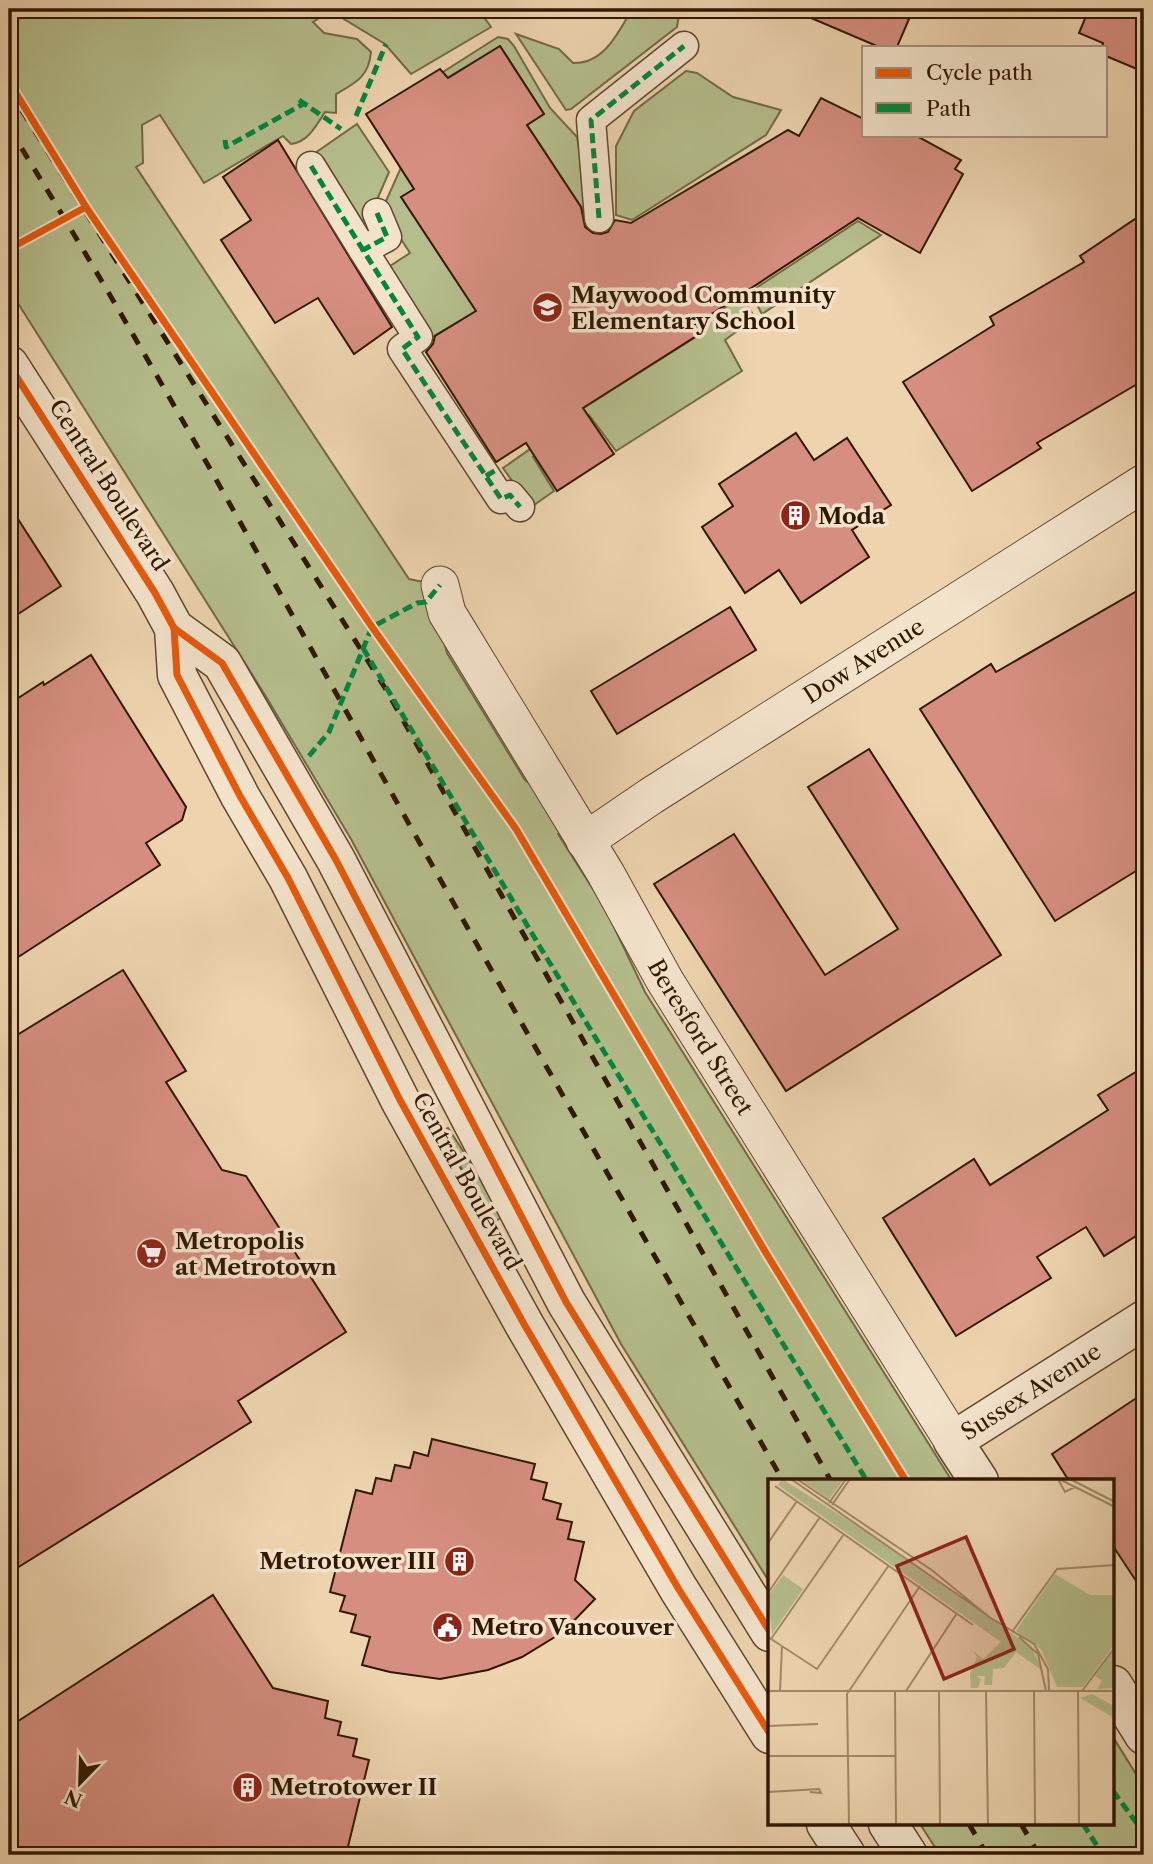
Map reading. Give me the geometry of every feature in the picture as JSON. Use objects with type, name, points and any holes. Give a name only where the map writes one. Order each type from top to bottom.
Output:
[{"type":"street","points":[[599,218],[591,120],[684,46]]},
{"type":"street","points":[[311,166],[418,337],[402,349],[493,472],[501,499],[510,495],[520,507]]},
{"type":"street","points":[[363,250],[387,237],[377,213]]},
{"type":"street","name":"Central Boulevard","points":[[9,365],[155,593],[174,628],[177,675],[240,796],[288,878],[400,1100],[531,1336],[678,1588],[768,1731]]},
{"type":"street","name":"Dow Avenue","points":[[585,841],[1144,483]]},
{"type":"street","name":"Beresford Street","points":[[440,585],[447,613],[673,993],[978,1479]]},
{"type":"street","name":"Central Boulevard","points":[[174,628],[222,663],[336,860],[566,1302],[768,1629]]},
{"type":"street","name":"Sussex Avenue","points":[[953,1441],[1144,1320]]},
{"type":"street","points":[[1114,1687],[1144,1735]]},
{"type":"street","points":[[827,1826],[846,1855]]},
{"type":"street","points":[[889,1826],[908,1855]]},
{"type":"green space","points":[[9,9],[316,9],[321,17],[313,22],[324,33],[357,39],[371,52],[364,73],[336,94],[336,113],[325,112],[311,132],[297,143],[291,144],[283,136],[204,183],[160,115],[142,125],[143,163],[136,167],[409,579],[429,583],[447,653],[525,780],[548,798],[566,829],[558,834],[605,908],[645,992],[951,1479],[768,1479],[768,1580],[621,1344],[351,839],[265,695],[9,289]]},
{"type":"green space","points":[[321,9],[478,9],[491,27],[411,74],[385,44],[337,15],[323,12]]},
{"type":"green space","points":[[632,9],[680,9],[677,27],[571,109],[566,110],[516,34],[559,49],[573,63],[584,62],[602,53]]},
{"type":"green space","points":[[498,37],[508,39],[514,46],[550,108],[577,137],[591,215],[587,216],[527,125],[544,114],[500,46],[447,78],[443,72]]},
{"type":"green space","points":[[686,71],[697,73],[733,97],[781,110],[766,135],[632,220],[616,215],[616,146],[634,111]]},
{"type":"green space","points":[[357,124],[389,172],[370,216],[354,225],[314,158],[315,153]]},
{"type":"green space","points":[[403,163],[476,311],[431,338],[387,268],[410,253],[382,210]]},
{"type":"green space","points":[[858,221],[881,235],[762,314],[750,292]]},
{"type":"green space","points":[[742,296],[755,318],[725,340],[742,371],[616,451],[589,415],[557,434],[552,428],[702,333],[699,325]]},
{"type":"green space","points":[[533,447],[537,453],[533,457],[554,491],[531,507],[503,468]]},
{"type":"green space","points":[[448,1128],[505,1215],[491,1224],[442,1131]]},
{"type":"green space","points":[[1114,1739],[1144,1787],[1144,1855],[940,1855],[921,1826],[1114,1826]]},
{"type":"building","points":[[790,9],[885,9],[909,19],[897,46],[877,46]]},
{"type":"building","points":[[1089,9],[1144,9],[1144,72],[1108,57],[1108,46],[1102,46],[1103,43],[1079,33]]},
{"type":"building","points":[[500,46],[544,114],[527,125],[581,207],[585,227],[593,233],[608,232],[615,220],[631,223],[788,130],[799,136],[821,98],[862,118],[862,136],[917,136],[961,160],[955,169],[963,174],[920,253],[858,218],[695,325],[701,333],[583,408],[614,454],[557,491],[526,443],[496,462],[426,352],[433,344],[435,336],[476,311],[401,197],[414,189],[366,114],[440,69],[448,78]]},
{"type":"building","points":[[278,140],[392,327],[354,354],[318,298],[275,323],[221,240],[251,220],[223,177]]},
{"type":"building","points":[[1144,213],[1144,380],[1037,443],[1041,448],[972,491],[903,382],[994,325],[990,317],[1084,262],[1080,256]]},
{"type":"building","name":"Moda","points":[[796,433],[814,460],[847,438],[891,505],[852,530],[869,557],[801,603],[779,570],[745,593],[702,527],[733,506],[719,484]]},
{"type":"building","points":[[9,505],[61,586],[9,620]]},
{"type":"building","points":[[1144,587],[1144,866],[1055,921],[920,709],[991,664],[996,672]]},
{"type":"building","points":[[730,607],[756,650],[617,734],[591,691]]},
{"type":"building","points":[[91,655],[186,807],[182,820],[146,843],[160,865],[9,963],[9,704]]},
{"type":"building","points":[[869,749],[1001,955],[786,1091],[654,884],[734,834],[825,975],[898,929],[808,787]]},
{"type":"building","name":"Metropolis at Metrotown","points":[[123,970],[186,1071],[166,1082],[222,1170],[246,1176],[346,1332],[238,1401],[251,1422],[9,1573],[9,1040]]},
{"type":"building","points":[[1144,1067],[1144,1231],[1104,1256],[1086,1227],[1037,1257],[1051,1278],[956,1336],[883,1218],[974,1159],[990,1185],[1108,1110],[1098,1095]]},
{"type":"building","points":[[1144,1393],[1144,1593],[1114,1548],[1114,1479],[1068,1479],[1052,1454]]},
{"type":"building","name":"Metrotower III","points":[[432,1439],[535,1464],[531,1479],[547,1483],[543,1499],[561,1504],[557,1519],[572,1522],[568,1539],[584,1542],[575,1580],[595,1599],[563,1632],[522,1657],[488,1670],[440,1679],[362,1665],[370,1637],[351,1632],[356,1615],[340,1611],[345,1596],[330,1592],[356,1490],[372,1494],[376,1478],[391,1481],[395,1465],[410,1468],[414,1452],[428,1456]]},
{"type":"building","points":[[213,1595],[273,1688],[328,1701],[325,1718],[341,1722],[338,1735],[357,1739],[353,1756],[369,1760],[346,1855],[9,1855],[9,1727]]},
{"type":"railway","points":[[9,90],[385,688],[830,1479]]},
{"type":"railway","points":[[9,128],[181,418],[782,1479]]},
{"type":"railway","points":[[970,1826],[987,1855]]},
{"type":"railway","points":[[1022,1826],[1039,1855]]},
{"type":"marked path","points":[[356,116],[386,44]]},
{"type":"marked path","points":[[599,218],[591,120],[684,46]]},
{"type":"marked path","points":[[299,100],[341,129]]},
{"type":"marked path","points":[[225,140],[226,147],[305,103]]},
{"type":"marked path","points":[[311,166],[363,250]]},
{"type":"marked path","points":[[377,213],[387,237],[363,250],[418,337],[402,349],[501,499],[510,495],[520,507]]},
{"type":"marked path","points":[[486,476],[499,468]]},
{"type":"marked path","points":[[309,756],[329,732],[372,627],[417,603],[426,602],[440,585]]},
{"type":"marked path","points":[[363,648],[540,947],[866,1479]]},
{"type":"marked path","points":[[1114,1792],[1144,1833]]},
{"type":"marked path","points":[[1084,1826],[1103,1855]]},
{"type":"cycle path","points":[[9,82],[86,207],[372,627],[516,829],[766,1253],[905,1479]]},
{"type":"cycle path","points":[[9,249],[86,207]]},
{"type":"cycle path","points":[[9,365],[155,593],[174,628],[222,663],[336,860],[566,1302],[768,1629]]},
{"type":"cycle path","points":[[174,628],[177,675],[240,796],[288,878],[400,1100],[524,1324],[678,1588],[768,1731]]},
{"type":"place","name":"Maywood Community Elementary School","points":[[548,308]]},
{"type":"place","name":"Moda","points":[[795,516]]},
{"type":"place","name":"Metropolis at Metrotown","points":[[152,1254]]},
{"type":"place","name":"Metrotower III","points":[[459,1561]]},
{"type":"place","name":"Metro Vancouver","points":[[448,1627]]},
{"type":"place","name":"Metrotower II","points":[[247,1787]]}]
